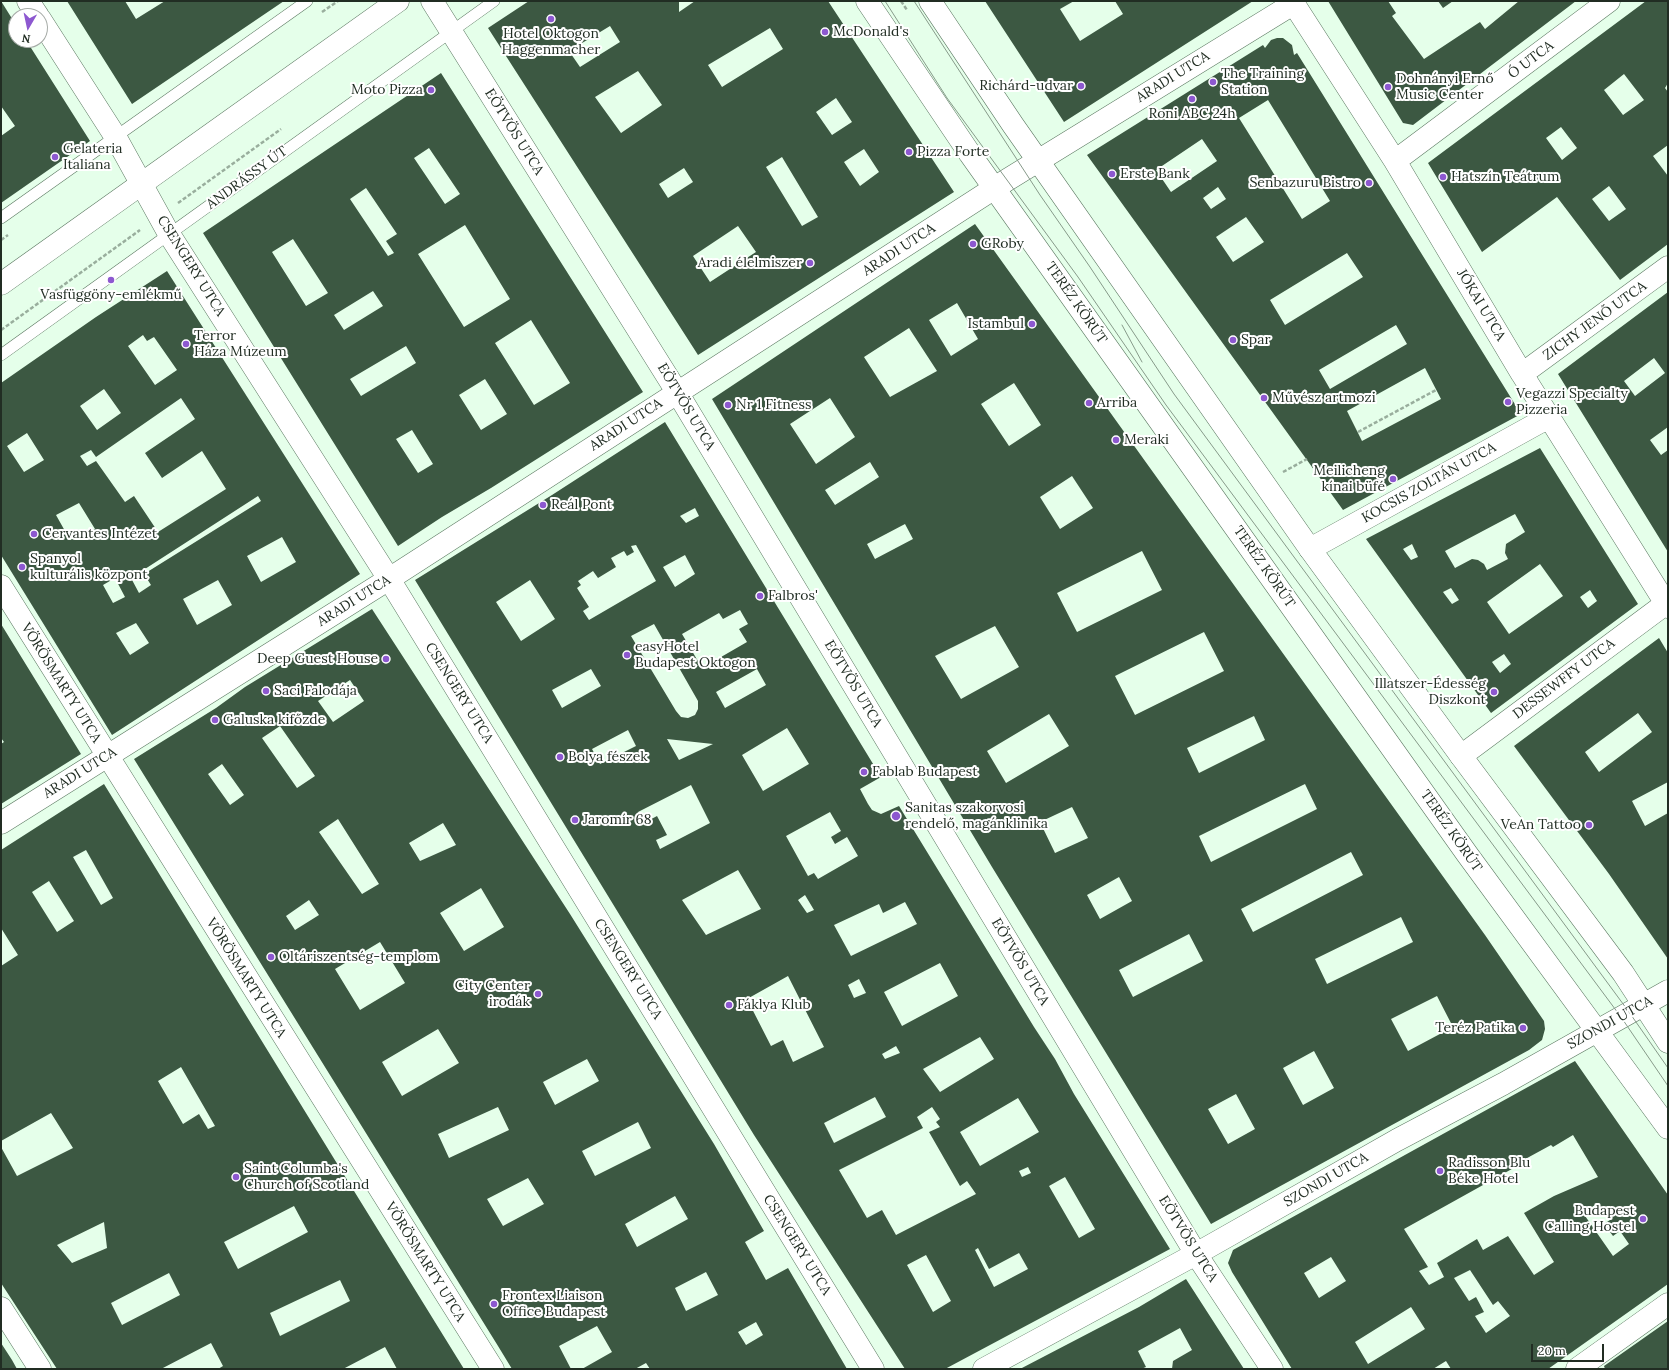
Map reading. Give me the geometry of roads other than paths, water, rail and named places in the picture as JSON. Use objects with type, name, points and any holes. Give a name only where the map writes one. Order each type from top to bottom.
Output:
[{"type":"street","points":[[1,284],[398,1]]},
{"type":"street","name":"EÖTVÖS UTCA","points":[[432,1],[677,392],[1196,1254],[1272,1369]]},
{"type":"street","name":"TERÉZ KÖRÚT","points":[[867,1],[995,188],[1467,854],[1668,1128]]},
{"type":"street","points":[[930,1],[1038,161],[1310,549],[1461,756],[1624,973],[1668,1042]]},
{"type":"street","name":"Ó UTCA","points":[[1395,161],[1609,1]]},
{"type":"street","name":"ARADI UTCA","points":[[1,823],[389,579],[995,188],[1292,2]]},
{"type":"street","name":"JÓKAI UTCA","points":[[1292,2],[1395,161],[1522,374],[1667,605]]},
{"type":"street","name":"CSENGERY UTCA","points":[[48,31],[115,136],[164,225],[389,579],[873,1369]]},
{"type":"street","name":"ZICHY JENŐ UTCA","points":[[1522,374],[1668,267]]},
{"type":"street","name":"KOCSIS ZOLTÁN UTCA","points":[[1310,549],[1549,417]]},
{"type":"street","name":"VÖRÖSMARTY UTCA","points":[[1,586],[493,1369]]},
{"type":"street","name":"DESSEWFFY UTCA","points":[[1461,756],[1667,605]]},
{"type":"street","name":"SZONDI UTCA","points":[[984,1369],[1196,1254],[1390,1144],[1503,1084],[1668,991]]},
{"type":"street","points":[[1577,1369],[1668,1304]]},
{"type":"street","points":[[1,1308],[40,1369]]},
{"type":"lane","points":[[1,218],[307,1]]},
{"type":"lane","name":"ANDRÁSSY ÚT","points":[[1,355],[164,225],[451,32],[494,1]]},
{"type":"tram line","points":[[885,1],[947,98],[1078,277],[1166,405],[1621,1017],[1668,1086]]},
{"type":"tram line","points":[[914,1],[1040,195],[1090,267],[1174,394],[1629,1012],[1668,1068]]},
{"type":"tram line","points":[[1122,325],[1142,362]]},
{"type":"place","name":"Hotel Oktogon Haggenmacher","points":[[551,19]]},
{"type":"place","name":"McDonald's","points":[[825,32]]},
{"type":"place","name":"The Training Station","points":[[1213,82]]},
{"type":"place","name":"Richárd-udvar","points":[[1081,86]]},
{"type":"place","name":"Dohnányi Ernő Music Center","points":[[1388,87]]},
{"type":"place","name":"Moto Pizza","points":[[431,90]]},
{"type":"place","name":"Roni ABC 24h","points":[[1192,99]]},
{"type":"place","name":"Pizza Forte","points":[[909,152]]},
{"type":"place","name":"Gelateria Italiana","points":[[55,157]]},
{"type":"place","name":"Erste Bank","points":[[1112,174]]},
{"type":"place","name":"Hatszín Teátrum","points":[[1443,177]]},
{"type":"place","name":"Senbazuru Bistro","points":[[1369,183]]},
{"type":"place","name":"GRoby","points":[[973,244]]},
{"type":"place","name":"Aradi élelmiszer","points":[[810,263]]},
{"type":"place","name":"Vasfüggöny-emlékmű","points":[[111,280]]},
{"type":"place","name":"Istambul","points":[[1032,324]]},
{"type":"place","name":"Spar","points":[[1233,340]]},
{"type":"place","name":"Terror Háza Múzeum","points":[[186,344]]},
{"type":"place","name":"Művész artmozi","points":[[1264,398]]},
{"type":"place","name":"Vegazzi Specialty Pizzeria","points":[[1508,402]]},
{"type":"place","name":"Arriba","points":[[1089,403]]},
{"type":"place","name":"Nr 1 Fitness","points":[[728,405]]},
{"type":"place","name":"Meraki","points":[[1116,440]]},
{"type":"place","name":"Meilicheng kínai büfé","points":[[1393,479]]},
{"type":"place","name":"Reál Pont","points":[[543,505]]},
{"type":"place","name":"Cervantes Intézet","points":[[34,534]]},
{"type":"place","name":"Spanyol kulturális központ","points":[[22,567]]},
{"type":"place","name":"Falbros'","points":[[760,596]]},
{"type":"place","name":"easyHotel Budapest Oktogon","points":[[627,655]]},
{"type":"place","name":"Deep Guest House","points":[[386,659]]},
{"type":"place","name":"Saci Falodája","points":[[266,691]]},
{"type":"place","name":"Illatszer-Édesség Diszkont","points":[[1494,692]]},
{"type":"place","name":"Galuska kifőzde","points":[[215,720]]},
{"type":"place","name":"Bolya fészek","points":[[560,757]]},
{"type":"place","name":"Fablab Budapest","points":[[864,772]]},
{"type":"place","name":"Sanitas szakorvosi rendelő, magánklinika","points":[[896,816]]},
{"type":"place","name":"Jaromír 68","points":[[575,820]]},
{"type":"place","name":"VeAn Tattoo","points":[[1589,825]]},
{"type":"place","name":"Oltáriszentség-templom","points":[[271,957]]},
{"type":"place","name":"City Center irodák","points":[[538,994]]},
{"type":"place","name":"Fáklya Klub","points":[[729,1005]]},
{"type":"place","name":"Teréz Patika","points":[[1523,1028]]},
{"type":"place","name":"Radisson Blu Béke Hotel","points":[[1440,1171]]},
{"type":"place","name":"Saint Columba's Church of Scotland","points":[[236,1177]]},
{"type":"place","name":"Budapest Calling Hostel","points":[[1643,1219]]},
{"type":"place","name":"Frontex Liaison Office Budapest","points":[[494,1304]]}]
